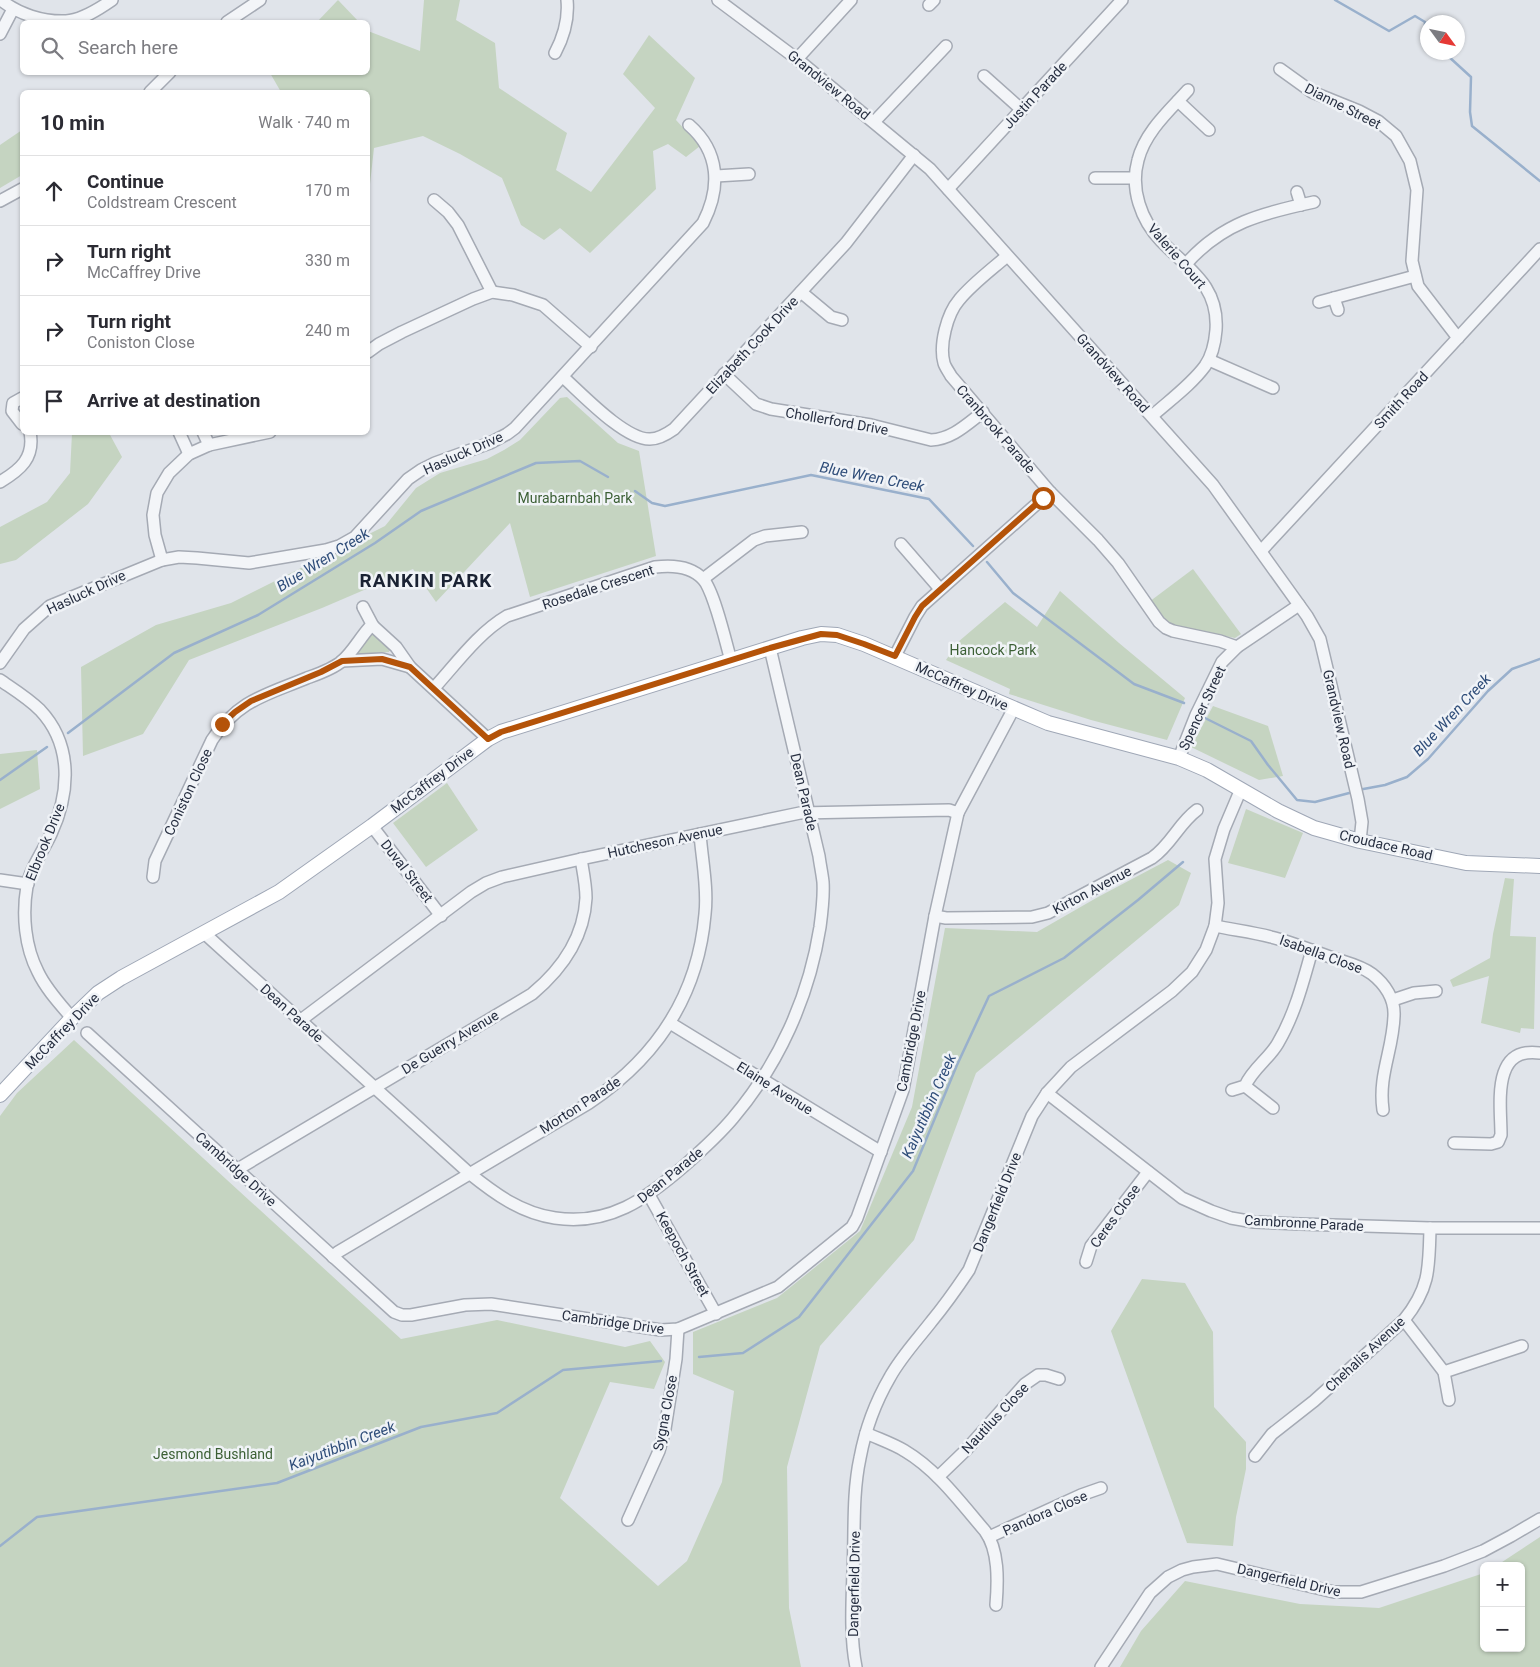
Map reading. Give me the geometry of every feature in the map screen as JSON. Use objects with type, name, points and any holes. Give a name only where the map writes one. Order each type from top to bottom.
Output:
[{"type":"main road","name":"McCaffrey Drive","points":[[0,1096],[72,1018],[98,993],[121,978],[279,892],[372,826],[488,739],[501,732],[770,648],[821,634],[837,635],[895,656],[1048,723],[1179,758],[1207,770],[1241,789]]},
{"type":"main road","name":"Croudace Road","points":[[1241,789],[1278,811],[1314,828],[1360,841],[1466,863],[1540,866]]},
{"type":"street","points":[[1,0],[13,10],[32,17],[58,20]]},
{"type":"street","points":[[70,20],[88,15],[112,0]]},
{"type":"street","points":[[230,20],[260,0]]},
{"type":"street","points":[[555,53],[567,22],[567,0]]},
{"type":"street","name":"Grandview Road","points":[[718,0],[797,59],[914,155],[948,189],[1213,485],[1299,605],[1320,639],[1358,799],[1362,822],[1360,841]]},
{"type":"street","points":[[797,59],[851,0]]},
{"type":"street","points":[[1105,0],[1118,4]]},
{"type":"street","name":"Justin Parade","points":[[948,189],[1118,4]]},
{"type":"street","points":[[0,34],[13,10]]},
{"type":"street","points":[[874,122],[946,46]]},
{"type":"street","name":"Dianne Street","points":[[1280,70],[1312,92],[1359,111],[1378,121],[1396,136],[1410,161],[1417,190],[1412,261],[1418,286],[1458,338]]},
{"type":"street","points":[[152,90],[167,75]]},
{"type":"street","points":[[984,76],[1022,110]]},
{"type":"street","name":"Valerie Court","points":[[1152,416],[1194,378],[1209,360],[1215,342],[1215,310],[1205,284],[1160,240],[1146,221],[1140,207],[1135,178],[1138,160],[1148,136],[1188,90]]},
{"type":"street","points":[[1178,101],[1209,130]]},
{"type":"street","name":"Hasluck Drive","points":[[0,663],[24,629],[50,606],[162,560],[179,557],[249,563],[340,546],[355,537],[408,479],[435,463],[490,443],[515,428],[703,223],[715,193],[716,176],[708,147],[698,133],[689,126]]},
{"type":"street","name":"Elizabeth Cook Drive","points":[[563,377],[619,426],[637,437],[649,439],[662,437],[674,429],[846,243],[914,155]]},
{"type":"street","points":[[716,176],[749,174]]},
{"type":"street","points":[[1095,178],[1135,178]]},
{"type":"street","points":[[0,201],[20,190]]},
{"type":"street","points":[[1297,192],[1301,205]]},
{"type":"street","points":[[434,200],[448,212],[458,225],[492,292]]},
{"type":"street","points":[[1186,264],[1200,248],[1229,228],[1262,214],[1314,202]]},
{"type":"street","name":"Smith Road","points":[[1261,551],[1540,249]]},
{"type":"street","name":"Cranbrook Parade","points":[[1007,256],[959,300],[951,312],[942,352],[944,364],[951,376],[1050,492],[1118,563],[1158,622],[1173,631],[1220,641],[1236,648]]},
{"type":"street","points":[[1319,302],[1415,276]]},
{"type":"street","points":[[370,351],[402,332],[492,292],[520,297],[543,305],[590,347]]},
{"type":"street","points":[[801,292],[831,317],[842,320]]},
{"type":"street","points":[[1334,298],[1338,310]]},
{"type":"street","points":[[1209,360],[1273,388]]},
{"type":"street","name":"Chollerford Drive","points":[[724,374],[756,404],[771,409],[871,425],[931,440],[941,440],[956,432],[982,412]]},
{"type":"street","points":[[20,399],[13,403],[12,411],[20,421]]},
{"type":"street","points":[[0,482],[12,475],[27,458],[31,450],[30,435]]},
{"type":"street","points":[[180,435],[189,454]]},
{"type":"street","points":[[204,435],[209,445]]},
{"type":"street","points":[[162,560],[155,535],[153,515],[157,493],[168,472],[189,454],[209,445],[256,435]]},
{"type":"street","points":[[895,656],[918,612],[940,589],[1050,492]]},
{"type":"street","points":[[731,661],[712,595],[704,579],[754,540],[765,536],[802,532]]},
{"type":"street","points":[[900,544],[940,589]]},
{"type":"street","name":"Rosedale Crescent","points":[[434,688],[495,623],[507,616],[655,567],[669,565],[683,568],[704,579]]},
{"type":"street","name":"Spencer Street","points":[[1179,758],[1222,662],[1236,648],[1299,605]]},
{"type":"street","name":"Coniston Close","points":[[363,606],[373,626],[396,647],[410,667],[488,739]]},
{"type":"street","name":"Coniston Close","points":[[153,877],[155,861],[212,740],[222,724],[251,701],[321,672],[342,661],[369,628],[373,626]]},
{"type":"street","name":"Dean Parade","points":[[204,933],[469,1174],[491,1191],[517,1207],[533,1214],[557,1218],[602,1216],[622,1210],[649,1195],[712,1141],[732,1119],[761,1080],[786,1038],[804,994],[816,948],[822,914],[823,882],[770,648]]},
{"type":"street","name":"Coniston Close","points":[[342,661],[382,659],[410,667]]},
{"type":"street","name":"Elbrook Drive","points":[[0,680],[33,703],[47,718],[58,738],[65,762],[65,789],[60,811],[52,833],[28,884],[25,927],[38,974],[72,1018]]},
{"type":"street","points":[[958,813],[1014,708]]},
{"type":"street","name":"Dangerfield Drive","points":[[856,1667],[853,1646],[853,1587],[856,1486],[866,1433],[879,1400],[890,1377],[905,1353],[948,1300],[969,1270],[1032,1116],[1047,1093],[1071,1067],[1172,991],[1192,972],[1206,950],[1215,926],[1218,903],[1215,859],[1224,830],[1241,789]]},
{"type":"street","name":"Hutcheson Avenue","points":[[301,1020],[471,892],[486,883],[582,859],[808,812],[949,810],[958,813]]},
{"type":"street","name":"Kirton Avenue","points":[[935,916],[946,918],[1032,917],[1048,914],[1152,858],[1165,847],[1190,815],[1197,810]]},
{"type":"street","name":"Cambridge Drive","points":[[87,1033],[394,1312],[402,1315],[478,1304],[662,1330],[678,1329],[778,1287],[852,1227],[857,1218],[903,1090],[935,916],[958,813]]},
{"type":"street","name":"Duval Street","points":[[372,826],[441,916]]},
{"type":"street","name":"Morton Parade","points":[[333,1257],[338,1252],[589,1102],[613,1086],[635,1067],[670,1023],[694,973],[706,912],[700,834]]},
{"type":"street","name":"De Guerry Avenue","points":[[237,1170],[532,994],[555,973],[570,952],[582,922],[586,897],[582,859]]},
{"type":"street","points":[[0,880],[28,884]]},
{"type":"street","name":"Isabella Close","points":[[1215,926],[1273,937],[1348,963],[1370,973],[1385,987],[1393,1000]]},
{"type":"street","points":[[1232,1090],[1245,1086],[1250,1075],[1277,1045],[1289,1022],[1312,950]]},
{"type":"street","points":[[1383,1110],[1381,1088],[1394,1015],[1393,1000],[1414,993],[1436,991]]},
{"type":"street","name":"Elaine Avenue","points":[[670,1023],[881,1152]]},
{"type":"street","points":[[1454,1143],[1492,1144],[1498,1142],[1501,1135],[1501,1081],[1503,1071],[1517,1055],[1524,1052],[1540,1053]]},
{"type":"street","points":[[1245,1086],[1273,1108]]},
{"type":"street","name":"Cambronne Parade","points":[[1047,1093],[1182,1198],[1231,1218],[1254,1222],[1430,1228],[1540,1228]]},
{"type":"street","name":"Ceres Close","points":[[1086,1262],[1091,1246],[1148,1172]]},
{"type":"street","name":"Keepoch Street","points":[[649,1195],[716,1314]]},
{"type":"street","name":"Chehalis Avenue","points":[[1255,1456],[1272,1434],[1314,1401],[1404,1320],[1414,1307],[1422,1293],[1428,1273],[1430,1228]]},
{"type":"street","points":[[1404,1320],[1444,1372],[1449,1400]]},
{"type":"street","name":"Sygna Close","points":[[628,1520],[659,1451],[665,1429],[676,1359],[678,1329]]},
{"type":"street","points":[[1444,1372],[1522,1346]]},
{"type":"street","name":"Nautilus Close","points":[[938,1477],[966,1450],[1025,1384],[1038,1375],[1059,1379]]},
{"type":"street","points":[[866,1433],[905,1450],[922,1463],[938,1477],[990,1537],[998,1584],[996,1604]]},
{"type":"street","name":"Pandora Close","points":[[990,1537],[1081,1495],[1101,1488]]},
{"type":"street","name":"Dangerfield Drive","points":[[1102,1667],[1150,1593],[1168,1577],[1182,1570],[1216,1564],[1334,1592],[1361,1592],[1444,1566],[1483,1551],[1540,1519]]},
{"type":"green space","points":[[338,0],[357,20],[319,20]]},
{"type":"green space","points":[[424,0],[460,0],[456,20],[495,43],[499,88],[567,133],[556,170],[591,192],[655,108],[623,74],[649,35],[695,78],[676,120],[700,146],[686,157],[668,144],[653,151],[656,189],[590,253],[560,228],[544,240],[521,225],[502,178],[423,136],[374,148],[370,184],[370,90],[280,90],[271,75],[370,75],[370,32],[420,51]]},
{"type":"green space","points":[[20,131],[20,176],[0,188],[0,145]]},
{"type":"green space","name":"Murabarnbah Park","points":[[567,397],[618,443],[639,451],[656,556],[530,597],[510,523],[436,602],[413,569],[322,608],[189,660],[143,734],[83,756],[81,667],[156,625],[231,603],[385,526],[416,488],[440,473],[487,459],[504,450],[520,440],[560,398]]},
{"type":"green space","points":[[72,435],[110,435],[122,457],[88,504],[16,560],[0,564],[0,527],[47,502],[70,473]]},
{"type":"green space","points":[[1193,569],[1241,634],[1235,638],[1169,625],[1149,602]]},
{"type":"green space","name":"Hancock Park","points":[[1060,591],[1185,698],[1167,740],[1091,720],[1009,694],[1010,689],[946,660],[958,642],[1005,602],[1037,627]]},
{"type":"green space","points":[[371,633],[374,633],[390,649],[389,652],[356,653]]},
{"type":"green space","points":[[1213,706],[1268,726],[1283,776],[1259,780],[1191,747]]},
{"type":"green space","points":[[37,750],[40,789],[0,809],[0,754]]},
{"type":"green space","points":[[447,783],[478,830],[426,867],[393,823]]},
{"type":"green space","points":[[1246,809],[1303,833],[1285,878],[1228,863]]},
{"type":"green space","name":"Jesmond Bushland","points":[[1168,860],[1191,873],[1179,905],[976,1073],[914,1240],[820,1346],[787,1467],[789,1608],[801,1667],[0,1667],[0,1116],[17,1093],[74,1040],[401,1339],[497,1320],[625,1347],[650,1341],[665,1362],[654,1389],[610,1382],[560,1498],[658,1586],[687,1561],[722,1482],[734,1391],[693,1374],[693,1332],[777,1298],[860,1231],[912,1107],[945,928],[1037,932]]},
{"type":"green space","points":[[1505,878],[1514,879],[1510,936],[1536,937],[1534,1029],[1521,1028],[1520,1033],[1481,1023],[1489,976],[1453,987],[1450,980],[1490,958]]},
{"type":"green space","points":[[1142,1279],[1185,1283],[1213,1332],[1214,1407],[1246,1442],[1246,1469],[1236,1517],[1233,1546],[1187,1543],[1111,1331]]},
{"type":"green space","points":[[1540,1537],[1540,1667],[1120,1667],[1141,1631],[1185,1581],[1300,1604],[1379,1608],[1480,1574],[1480,1652],[1525,1652],[1525,1562],[1502,1562]]},
{"type":"waterway","points":[[1335,0],[1389,31],[1415,16],[1420,19]]},
{"type":"waterway","points":[[1452,60],[1471,77],[1470,112],[1472,126],[1540,181]]},
{"type":"waterway","name":"Blue Wren Creek","points":[[68,733],[174,653],[258,615],[375,543],[421,511],[536,463],[580,461],[608,477]]},
{"type":"waterway","name":"Blue Wren Creek","points":[[635,491],[652,503],[665,506],[811,475],[929,499],[973,546]]},
{"type":"waterway","name":"Blue Wren Creek","points":[[987,562],[1013,593],[1134,684],[1184,703]]},
{"type":"waterway","name":"Blue Wren Creek","points":[[1358,790],[1385,785],[1407,777],[1428,759],[1488,691],[1512,669],[1540,659]]},
{"type":"waterway","name":"Blue Wren Creek","points":[[1205,718],[1251,741],[1297,800],[1315,802],[1353,792]]},
{"type":"waterway","name":"Blue Wren Creek","points":[[0,780],[47,747]]},
{"type":"waterway","name":"Kaiyutibbin Creek","points":[[699,1357],[743,1353],[799,1317],[913,1171],[957,1065],[989,996],[1064,958],[1183,862]]},
{"type":"waterway","name":"Kaiyutibbin Creek","points":[[0,1546],[37,1517],[277,1483],[421,1427],[497,1413],[563,1370],[661,1361]]},
{"type":"district","name":"RANKIN PARK","points":[[426,580]]},
{"type":"route","points":[[222,724],[251,701],[321,672],[342,661],[382,659],[410,667],[488,739],[501,732],[802,638],[821,634],[837,635],[895,656],[922,606],[1043,498]]}]
